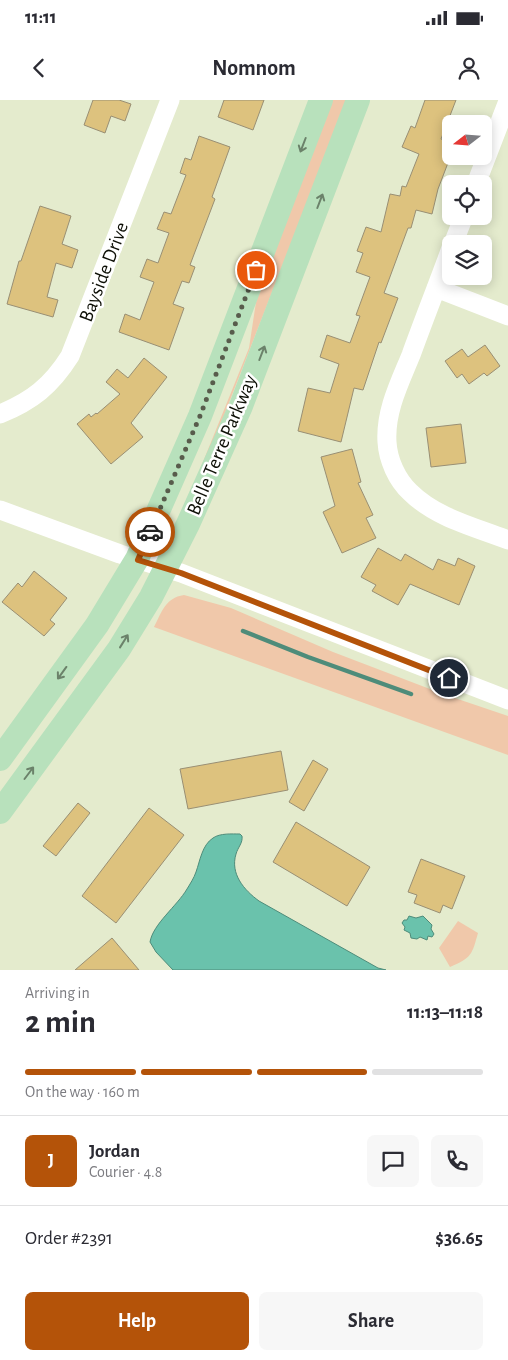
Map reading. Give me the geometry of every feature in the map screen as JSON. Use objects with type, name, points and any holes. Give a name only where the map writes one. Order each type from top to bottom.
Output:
[{"type":"main road","name":"Belle Terre Parkway","points":[[2,751],[96,625],[138,560],[200,416],[321,100]]},
{"type":"main road","name":"Belle Terre Parkway","points":[[0,812],[119,648],[151,597],[166,568],[208,482],[241,406],[358,100]]},
{"type":"street","name":"Bayside Drive","points":[[0,414],[23,404],[41,392],[54,379],[70,356],[170,100]]},
{"type":"street","points":[[479,175],[508,101]]},
{"type":"street","points":[[442,272],[390,412],[387,432],[389,455],[402,484],[425,504],[447,516],[508,540]]},
{"type":"street","points":[[436,288],[508,316]]},
{"type":"street","points":[[0,510],[138,560],[166,568],[508,700]]},
{"type":"shaded area","points":[[331,100],[347,100],[193,495],[190,494],[249,348],[256,302]]},
{"type":"shaded area","points":[[184,595],[231,608],[333,652],[443,694],[508,716],[508,755],[154,627],[168,602]]},
{"type":"shaded area","points":[[458,921],[478,933],[470,955],[463,961],[450,967],[439,948]]},
{"type":"water","points":[[240,834],[242,838],[236,854],[235,868],[240,881],[248,892],[259,901],[378,968],[386,970],[173,970],[156,952],[150,942],[152,935],[160,922],[183,895],[195,874],[200,858],[209,841],[219,835]]},
{"type":"water","points":[[409,916],[416,918],[423,916],[432,925],[431,929],[434,934],[432,937],[428,936],[427,940],[420,937],[417,939],[411,938],[410,933],[404,930],[405,927],[402,923]]},
{"type":"building","points":[[93,100],[119,100],[131,104],[125,121],[111,116],[105,133],[84,125]]},
{"type":"building","points":[[224,100],[264,100],[253,130],[218,117]]},
{"type":"building","points":[[425,100],[456,100],[450,115],[442,115],[442,165],[447,165],[442,175],[432,214],[416,210],[411,228],[408,228],[384,293],[398,298],[381,343],[379,342],[363,390],[354,388],[341,442],[298,431],[308,388],[330,393],[339,364],[320,357],[327,335],[350,343],[360,316],[356,315],[370,277],[356,272],[363,253],[357,251],[366,227],[381,232],[390,194],[400,196],[402,186],[406,187],[419,154],[402,147],[411,126],[415,128]]},
{"type":"building","points":[[199,136],[230,147],[212,197],[215,199],[190,265],[195,267],[189,283],[182,281],[173,304],[184,308],[169,350],[119,332],[125,314],[140,320],[154,282],[140,277],[147,259],[158,263],[169,233],[157,229],[164,212],[171,214],[186,175],[180,173],[185,158],[191,160]]},
{"type":"building","points":[[40,206],[71,216],[62,244],[78,250],[72,268],[56,263],[47,297],[58,300],[53,317],[7,304],[19,261],[21,261]]},
{"type":"building","points":[[485,345],[500,366],[487,376],[484,373],[469,384],[462,374],[457,378],[445,361],[462,349],[468,357]]},
{"type":"building","points":[[144,358],[167,377],[131,423],[143,437],[111,464],[77,424],[89,414],[91,417],[97,414],[120,394],[106,382],[117,369],[128,378]]},
{"type":"building","points":[[461,424],[466,463],[431,467],[426,428]]},
{"type":"building","points":[[352,449],[361,482],[358,483],[373,515],[366,518],[376,538],[342,553],[323,512],[335,506],[321,457]]},
{"type":"building","points":[[378,548],[401,561],[405,554],[433,570],[438,559],[455,566],[458,558],[475,566],[459,605],[410,584],[398,605],[372,591],[376,585],[361,577]]},
{"type":"building","points":[[34,571],[67,598],[50,620],[55,624],[44,636],[2,602],[18,583],[22,587]]},
{"type":"building","points":[[281,751],[288,790],[188,809],[180,769]]},
{"type":"building","points":[[313,760],[328,769],[304,811],[289,802]]},
{"type":"building","points":[[78,803],[90,813],[56,856],[43,846]]},
{"type":"building","points":[[149,808],[184,835],[116,923],[82,896]]},
{"type":"building","points":[[296,822],[370,867],[347,906],[273,862]]},
{"type":"building","points":[[421,859],[465,876],[452,909],[443,905],[440,913],[414,903],[417,895],[408,892]]},
{"type":"building","points":[[112,938],[139,970],[75,970]]},
{"type":"waterway","points":[[243,631],[308,657],[411,694]]},
{"type":"way so far","points":[[150,532],[200,416],[256,270]]},
{"type":"route","points":[[150,532],[138,560],[181,573],[449,678]]}]
